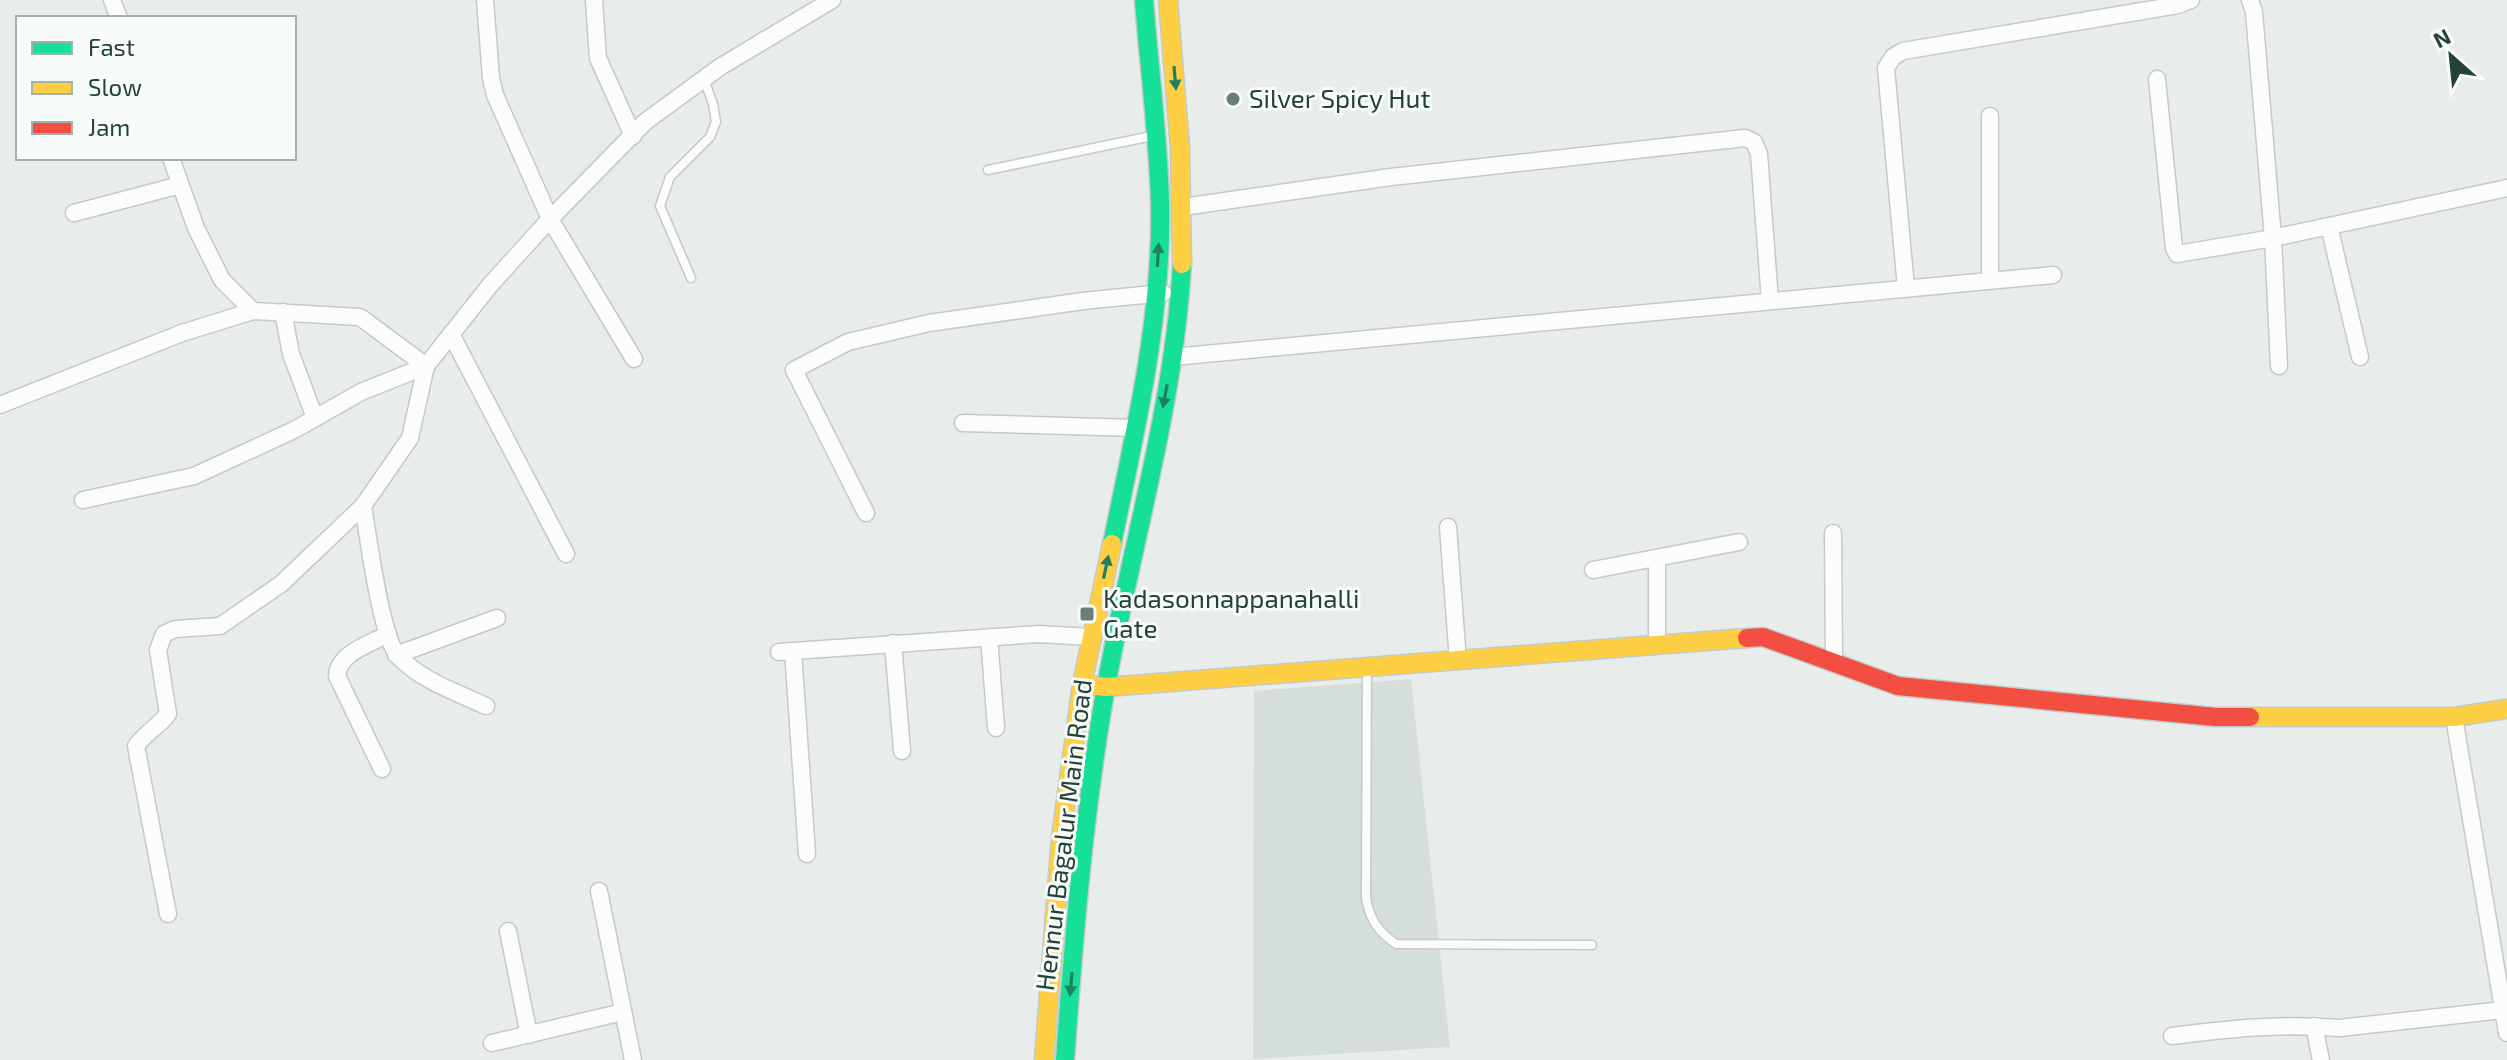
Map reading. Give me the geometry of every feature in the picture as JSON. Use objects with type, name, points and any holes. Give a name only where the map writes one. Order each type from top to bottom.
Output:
[{"type":"main road","name":"Hennur Bagalur Main Road","points":[[1044,1060],[1061,837],[1082,684],[1136,428],[1156,292],[1160,201],[1144,0]]},
{"type":"main road","name":"Hennur Bagalur Main Road","points":[[1069,1059],[1083,850],[1106,687],[1173,357],[1180,294],[1183,207],[1168,0]]},
{"type":"main road","points":[[1082,684],[1106,687],[1763,637],[1898,686],[2215,717],[2454,717],[2507,709]]},
{"type":"street","points":[[485,0],[495,95],[550,219],[634,359]]},
{"type":"street","points":[[594,0],[598,58],[633,136]]},
{"type":"street","points":[[1906,288],[1886,68],[1893,57],[1903,51],[2178,5],[2191,0]]},
{"type":"street","points":[[2250,0],[2254,12],[2273,238],[2279,366]]},
{"type":"street","points":[[168,914],[136,746],[146,732],[160,725],[168,714],[158,650],[164,634],[175,629],[220,626],[281,584],[363,506],[410,438],[426,366],[491,284],[550,219],[645,122],[704,79],[824,2]]},
{"type":"street","points":[[2157,79],[2177,254],[2273,238],[2507,188]]},
{"type":"street","points":[[1990,116],[1990,280]]},
{"type":"street","points":[[1183,207],[1391,177],[1745,138],[1754,142],[1759,154],[1770,301]]},
{"type":"street","points":[[172,160],[196,228],[222,280],[253,311]]},
{"type":"street","points":[[74,213],[180,185]]},
{"type":"street","points":[[2329,226],[2360,357]]},
{"type":"street","points":[[1173,357],[2053,275]]},
{"type":"street","points":[[866,513],[794,370],[848,342],[929,323],[1156,292],[1180,294]]},
{"type":"street","points":[[0,405],[182,333],[253,311],[360,317],[426,366]]},
{"type":"street","points":[[283,312],[291,354],[315,418]]},
{"type":"street","points":[[451,334],[566,554]]},
{"type":"street","points":[[83,500],[194,476],[315,418],[361,392],[426,366]]},
{"type":"street","points":[[963,423],[1136,428]]},
{"type":"street","points":[[363,506],[383,618],[396,655],[426,678],[486,706]]},
{"type":"street","points":[[1448,527],[1458,661]]},
{"type":"street","points":[[1833,533],[1834,663]]},
{"type":"street","points":[[1593,570],[1739,542]]},
{"type":"street","points":[[1657,558],[1657,645]]},
{"type":"street","points":[[396,655],[497,618]]},
{"type":"street","points":[[382,769],[337,676],[337,666],[343,659],[388,634]]},
{"type":"street","points":[[807,854],[786,652],[1039,634],[1090,637]]},
{"type":"street","points":[[989,637],[996,728]]},
{"type":"street","points":[[893,643],[902,751]]},
{"type":"street","points":[[2454,717],[2507,1033]]},
{"type":"street","points":[[599,891],[633,1060]]},
{"type":"street","points":[[508,931],[529,1035]]},
{"type":"street","points":[[2172,1036],[2233,1028],[2339,1028],[2503,1010]]},
{"type":"street","points":[[492,1043],[623,1012]]},
{"type":"street","points":[[2314,1026],[2321,1060]]},
{"type":"lane","points":[[691,278],[660,206],[670,177],[710,137],[716,122],[704,79]]},
{"type":"lane","points":[[988,170],[1156,136]]},
{"type":"lane","points":[[1367,668],[1366,897],[1368,914],[1382,934],[1396,944],[1592,945]]},
{"type":"shaded area","points":[[1411,679],[1450,1047],[1253,1059],[1254,691]]},
{"type":"traffic: fast","points":[[1112,544],[1146,374],[1160,244],[1157,151],[1144,0]]},
{"type":"traffic: fast","points":[[1065,1060],[1081,873],[1098,733],[1161,424],[1182,264]]},
{"type":"traffic: slow","points":[[1168,0],[1180,148],[1182,264]]},
{"type":"traffic: slow","points":[[1044,1060],[1061,837],[1082,684],[1112,544]]},
{"type":"traffic: slow","points":[[1088,685],[1106,687],[1747,638]]},
{"type":"traffic: slow","points":[[2250,717],[2454,717],[2507,709]]},
{"type":"traffic: jam","points":[[1747,638],[1763,637],[1898,686],[2215,717],[2250,717]]},
{"type":"place","name":"Silver Spicy Hut","points":[[1233,99]]},
{"type":"place","name":"Kadasonnappanahalli Gate","points":[[1087,614]]}]
